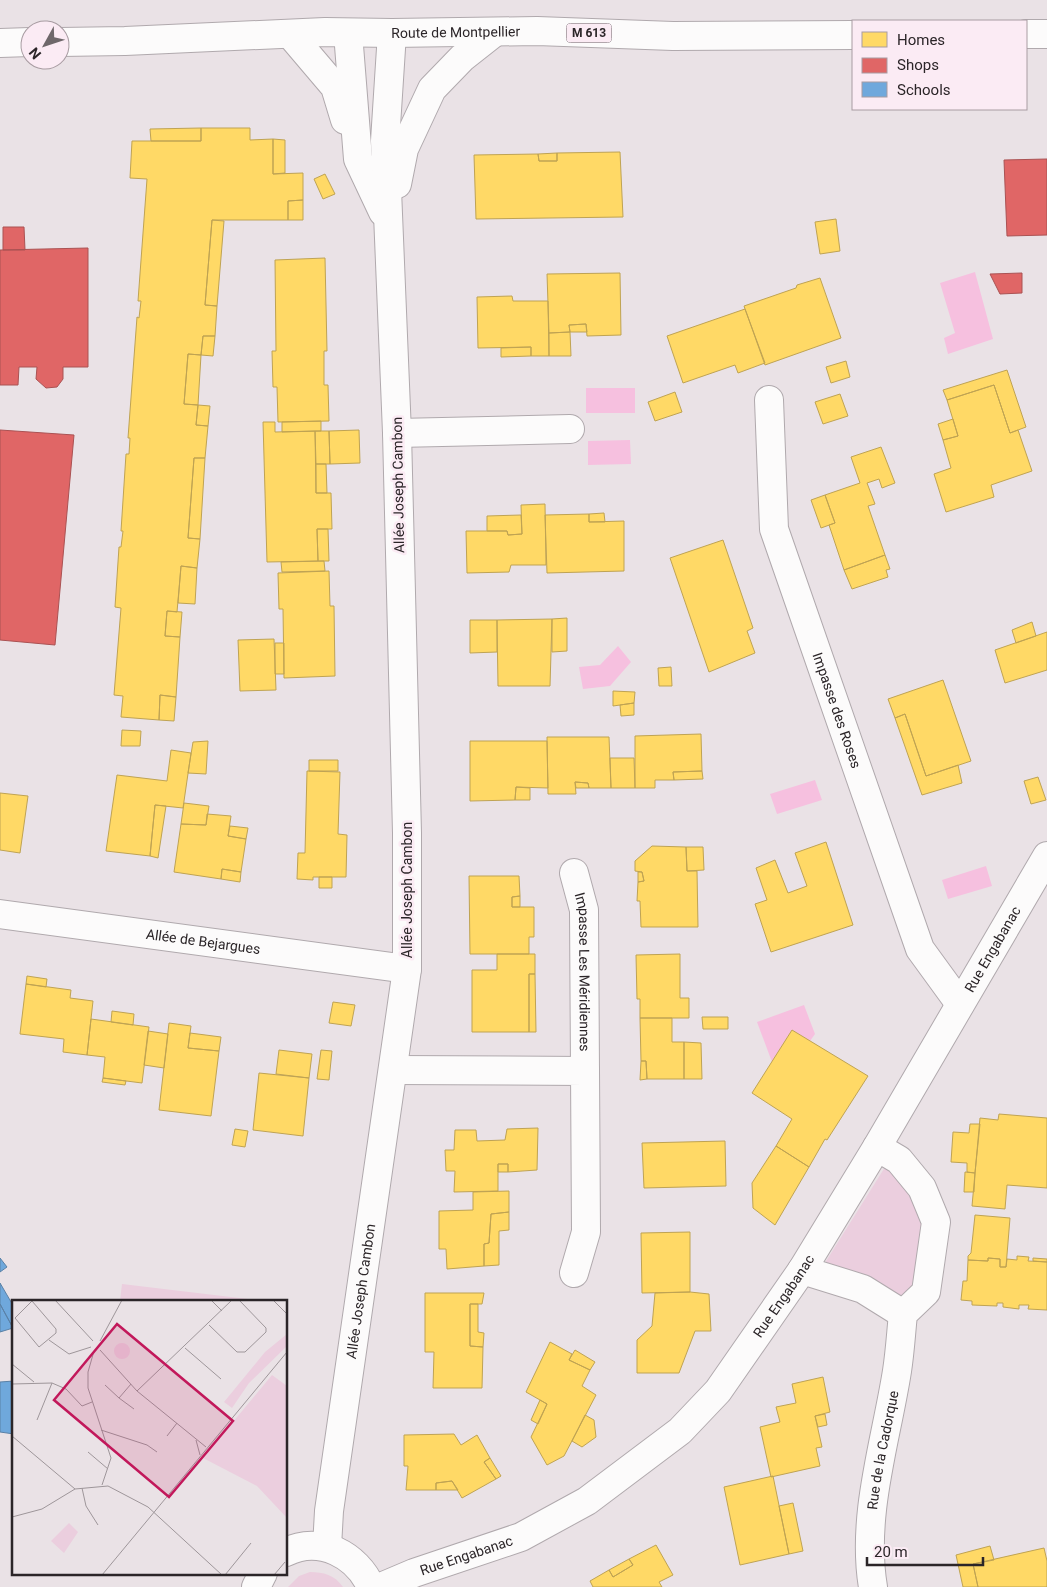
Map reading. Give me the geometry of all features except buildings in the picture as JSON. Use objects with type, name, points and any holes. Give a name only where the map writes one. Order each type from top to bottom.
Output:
[{"type":"street","name":"Route de Montpellier","points":[[70,42],[290,34],[537,31],[673,36],[852,35]]},
{"type":"street","name":"Allée Joseph Cambon","points":[[390,227],[404,148],[432,89],[462,58],[495,32]]},
{"type":"street","name":"Allée Joseph Cambon","points":[[348,33],[358,159]]},
{"type":"street","name":"Allée Joseph Cambon","points":[[327,1547],[329,1511],[394,1070],[407,969],[407,833],[397,433],[385,141],[392,33]]},
{"type":"street","name":"Allée Joseph Cambon","points":[[290,34],[334,87],[358,159],[390,227]]},
{"type":"street","points":[[1027,34],[1047,34]]},
{"type":"street","points":[[0,43],[20,42]]},
{"type":"street","name":"Impasse des Roses","points":[[769,400],[774,529],[920,950],[960,1004]]},
{"type":"street","points":[[397,433],[570,429]]},
{"type":"street","name":"Rue Engabanac","points":[[381,1587],[414,1573],[521,1537],[587,1501],[680,1431],[718,1391],[802,1270],[877,1147],[1047,856]]},
{"type":"street","name":"Impasse Les Méridiennes","points":[[574,873],[584,910],[586,1232],[574,1273]]},
{"type":"street","name":"Allée de Bejargues","points":[[0,914],[407,969]]},
{"type":"street","name":"Impasse Les Méridiennes","points":[[394,1070],[585,1071]]},
{"type":"street","points":[[802,1270],[863,1289],[903,1314],[926,1292],[936,1222],[922,1188],[899,1160],[877,1147]]},
{"type":"street","name":"Rue de la Cadorque","points":[[873,1587],[869,1563],[874,1492],[898,1369],[903,1314]]},
{"type":"street","points":[[288,1551],[310,1545],[327,1547],[342,1553],[366,1575],[371,1587]]},
{"type":"street","points":[[256,1587],[262,1574]]},
{"type":"shaded area","points":[[975,272],[993,339],[948,354],[944,338],[955,333],[940,283]]},
{"type":"shaded area","points":[[586,388],[635,388],[635,413],[586,413]]},
{"type":"shaded area","points":[[630,440],[631,464],[588,465],[588,441]]},
{"type":"shaded area","points":[[618,646],[631,662],[610,686],[583,689],[579,667],[600,665]]},
{"type":"shaded area","points":[[815,780],[822,800],[777,814],[770,794]]},
{"type":"shaded area","points":[[986,866],[992,886],[948,899],[942,880]]},
{"type":"shaded area","points":[[804,1005],[815,1034],[810,1041],[792,1030],[772,1062],[757,1022]]},
{"type":"shaded area","points":[[892,1156],[922,1188],[931,1261],[903,1314],[818,1274]]},
{"type":"shaded area","points":[[122,1284],[256,1300],[120,1300]]},
{"type":"shaded area","points":[[310,1572],[328,1575],[343,1587],[288,1587],[299,1576]]}]
